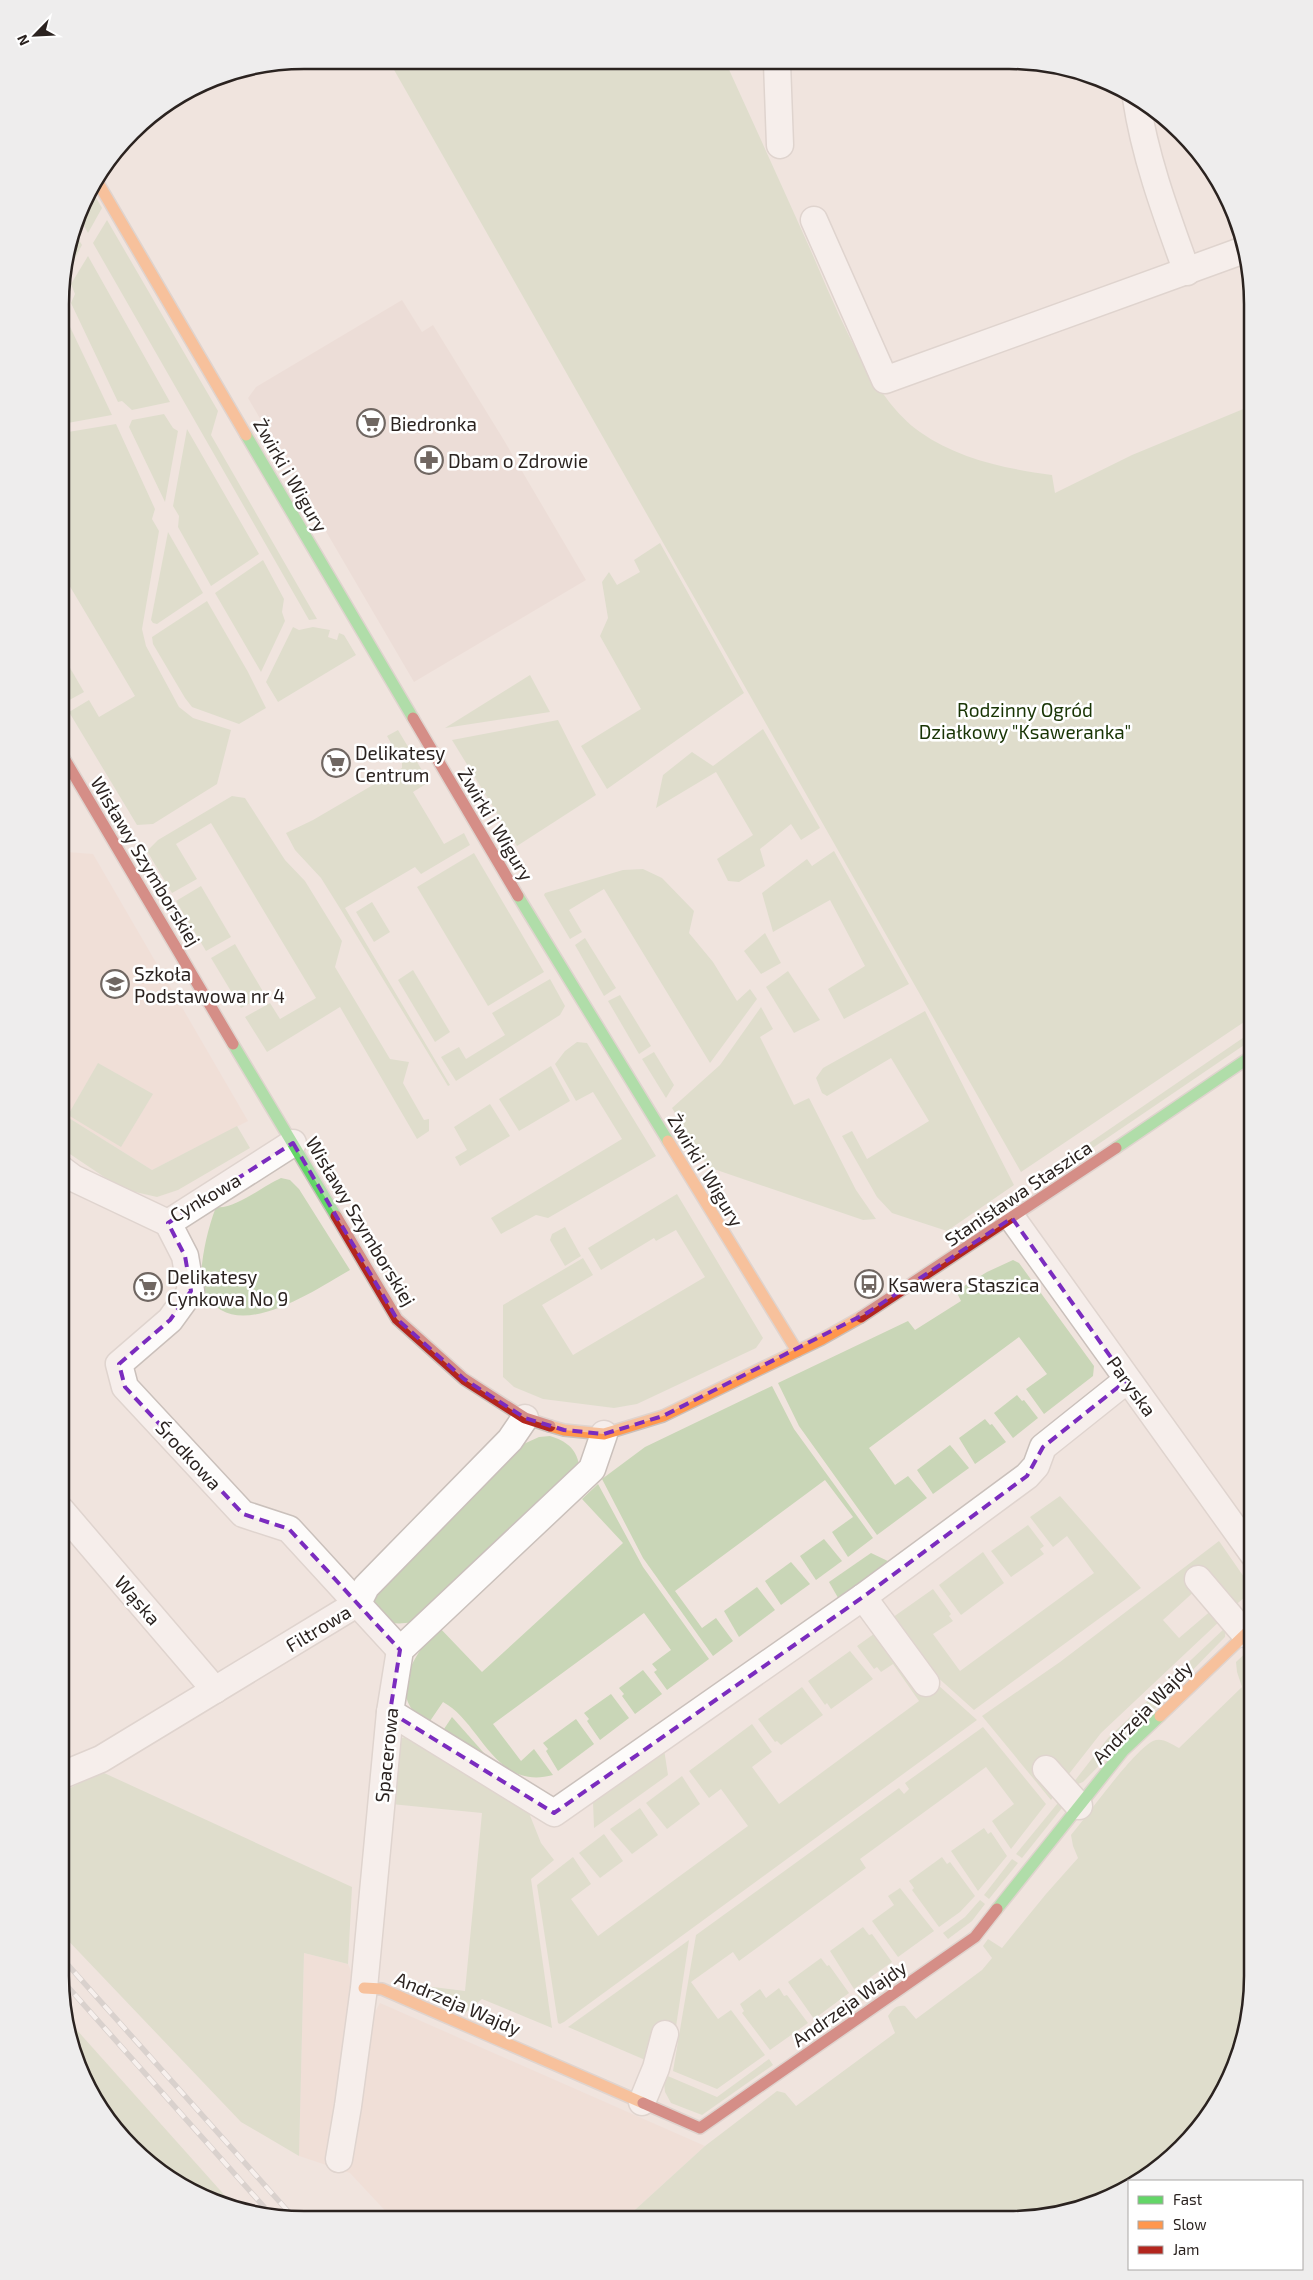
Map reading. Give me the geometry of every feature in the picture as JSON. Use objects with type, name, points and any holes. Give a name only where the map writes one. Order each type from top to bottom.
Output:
[{"type":"street","points":[[777,69],[780,145]]},
{"type":"street","points":[[1137,106],[1144,147],[1158,196],[1187,272]]},
{"type":"street","name":"Żwirki i Wigury","points":[[100,186],[516,893],[796,1351]]},
{"type":"street","points":[[814,220],[885,380],[1238,252]]},
{"type":"street","name":"Wisławy Szymborskiej","points":[[69,765],[397,1319],[464,1379],[525,1418],[564,1430],[604,1434],[663,1416],[796,1351]]},
{"type":"street","name":"Stanisława Staszica","points":[[796,1351],[822,1339],[867,1313],[1012,1218],[1244,1061]]},
{"type":"street","name":"Cynkowa","points":[[69,1175],[168,1223],[293,1143]]},
{"type":"street","name":"Paryska","points":[[1012,1218],[1244,1542]]},
{"type":"street","name":"Środkowa","points":[[168,1223],[185,1256],[191,1291],[170,1320],[119,1364],[125,1387],[243,1514],[289,1529],[400,1650]]},
{"type":"street","points":[[390,1712],[554,1813],[863,1597],[1027,1476],[1036,1466],[1043,1447],[1127,1380]]},
{"type":"street","name":"Filtrowa","points":[[69,1772],[101,1759],[358,1603],[366,1587],[510,1440],[525,1418]]},
{"type":"street","points":[[400,1650],[592,1469],[604,1434]]},
{"type":"street","name":"Wąska","points":[[69,1520],[215,1690]]},
{"type":"street","points":[[1198,1579],[1244,1626]]},
{"type":"street","points":[[863,1597],[926,1683]]},
{"type":"street","name":"Andrzeja Wajdy","points":[[364,1988],[382,1989],[700,2128],[975,1937],[1123,1751],[1244,1636]]},
{"type":"street","name":"Spacerowa","points":[[338,2159],[348,2106],[364,1988],[390,1712],[400,1650]]},
{"type":"street","points":[[1046,1769],[1079,1806]]},
{"type":"street","points":[[642,2102],[656,2068],[665,2034]]},
{"type":"highlighted area","points":[[293,1143],[397,1319],[464,1379],[525,1418],[564,1430],[604,1434],[663,1416],[867,1313],[1012,1218],[1127,1380],[1043,1447],[1027,1476],[863,1597],[554,1813],[390,1712],[400,1650],[289,1529],[243,1514],[125,1387],[119,1364],[170,1320],[191,1291],[185,1256],[168,1223]]},
{"type":"shaded area","points":[[402,300],[422,332],[433,325],[502,437],[586,580],[414,682],[248,398],[256,387]]},
{"type":"shaded area","name":"Szkoła Podstawowa nr 4","points":[[69,852],[93,854],[248,1121],[152,1170],[69,1118]]},
{"type":"shaded area","points":[[304,1953],[348,1964],[371,2019],[380,2003],[705,2146],[634,2211],[385,2211],[350,2173],[299,2156]]},
{"type":"green space","name":"Rodzinny Ogród Działkowy \"Ksaweranka\"","points":[[394,69],[729,69],[840,318],[868,371],[884,395],[901,416],[920,432],[935,441],[967,456],[1000,466],[1052,475],[1055,493],[1132,455],[1244,409],[1244,1022],[1021,1172]]},
{"type":"green space","points":[[95,196],[102,208],[88,233],[83,224]]},
{"type":"green space","points":[[107,220],[218,411],[211,435],[317,619],[309,620],[93,243]]},
{"type":"green space","points":[[78,239],[82,245],[72,263]]},
{"type":"green space","points":[[88,256],[170,402],[132,410],[122,401],[118,402],[71,303],[75,294],[71,284]]},
{"type":"green space","points":[[69,325],[112,415],[69,423]]},
{"type":"green space","points":[[164,414],[173,428],[178,431],[165,502],[129,427],[132,420]]},
{"type":"green space","points":[[116,424],[155,509],[152,519],[159,531],[142,629],[146,646],[179,707],[193,718],[231,730],[217,784],[153,824],[137,825],[69,712],[89,700],[99,717],[135,696],[69,585],[69,432]]},
{"type":"green space","points":[[187,429],[259,554],[211,586],[178,527],[179,516],[173,506]]},
{"type":"green space","points":[[168,532],[203,593],[157,624],[151,620]]},
{"type":"green space","points":[[660,543],[744,693],[607,789],[581,746],[641,709],[600,636],[608,618],[602,582],[609,572],[617,585],[640,572],[634,560]]},
{"type":"green space","points":[[263,560],[284,599],[282,612],[285,621],[261,672],[215,593]]},
{"type":"green space","points":[[207,601],[248,672],[266,708],[239,724],[192,707],[153,644],[152,637]]},
{"type":"green space","points":[[293,627],[299,630],[313,627],[330,630],[328,637],[337,640],[339,633],[344,635],[356,655],[278,702],[266,682]]},
{"type":"green space","points":[[69,666],[84,692],[69,700]]},
{"type":"green space","points":[[530,675],[550,712],[445,728]]},
{"type":"green space","points":[[558,720],[596,795],[517,846],[452,740]]},
{"type":"green space","points":[[763,729],[820,828],[801,840],[791,824],[760,849],[765,866],[739,882],[728,881],[717,859],[753,835],[716,772],[656,808],[663,775],[692,752],[713,766]]},
{"type":"green space","points":[[398,730],[429,782],[413,792],[444,844],[464,833],[470,845],[421,874],[415,867],[345,908],[450,1085],[448,1086],[321,878],[295,850],[286,833],[313,820],[402,768],[402,763],[387,736]]},
{"type":"green space","points":[[232,796],[245,798],[285,860],[305,881],[342,941],[335,967],[390,1059],[409,1062],[403,1083],[424,1120],[429,1119],[429,1131],[417,1139],[340,1007],[267,1052],[245,1017],[270,1003],[280,1019],[316,998],[211,823],[176,844],[197,879],[172,893],[147,851],[158,840]]},
{"type":"green space","points":[[834,851],[909,984],[844,1019],[828,989],[865,966],[830,900],[773,932],[762,893],[807,859],[812,866]]},
{"type":"green space","points":[[474,853],[544,972],[488,1006],[417,887]]},
{"type":"green space","points":[[643,869],[662,878],[694,911],[689,933],[713,962],[737,1001],[750,989],[757,999],[710,1063],[604,889],[569,910],[582,932],[570,939],[544,895],[545,893],[623,870]]},
{"type":"green space","points":[[201,886],[231,937],[206,951],[176,901]]},
{"type":"green space","points":[[372,902],[390,932],[374,942],[356,912]]},
{"type":"green space","points":[[765,933],[781,963],[761,974],[744,951]]},
{"type":"green space","points":[[585,938],[616,988],[604,996],[575,945]]},
{"type":"green space","points":[[235,944],[265,995],[241,1008],[211,958]]},
{"type":"green space","points":[[413,970],[450,1032],[435,1042],[398,980]]},
{"type":"green space","points":[[788,971],[820,1020],[794,1033],[766,987]]},
{"type":"green space","points":[[550,979],[565,1006],[560,1015],[456,1081],[441,1057],[459,1047],[466,1059],[505,1035],[492,1013]]},
{"type":"green space","points":[[620,995],[651,1046],[639,1054],[608,1001]]},
{"type":"green space","points":[[761,1007],[773,1029],[760,1037],[794,1105],[809,1098],[856,1190],[876,1219],[863,1220],[708,1167],[672,1108],[720,1065]]},
{"type":"green space","points":[[925,1011],[1014,1185],[947,1231],[892,1213],[877,1197],[842,1136],[852,1131],[867,1159],[929,1121],[891,1058],[827,1096],[822,1093],[816,1078],[823,1068]]},
{"type":"green space","points":[[1244,1037],[1244,1045],[1044,1181],[1041,1176]]},
{"type":"green space","points":[[577,1042],[587,1043],[656,1156],[548,1218],[536,1215],[501,1234],[491,1218],[622,1139],[593,1092],[576,1101],[555,1064],[565,1051]]},
{"type":"green space","points":[[654,1052],[674,1085],[666,1098],[642,1059]]},
{"type":"green space","points":[[98,1063],[153,1094],[121,1147],[69,1116]]},
{"type":"green space","points":[[551,1066],[570,1101],[519,1131],[499,1099]]},
{"type":"green space","points":[[490,1104],[510,1136],[460,1166],[455,1157],[467,1150],[454,1127]]},
{"type":"green space","points":[[69,1118],[152,1170],[237,1126],[250,1148],[178,1190],[157,1197],[122,1189],[69,1153]]},
{"type":"green space","points":[[281,1178],[290,1180],[299,1189],[350,1270],[305,1296],[269,1311],[252,1315],[235,1315],[221,1310],[200,1293],[204,1249],[216,1207],[231,1205],[240,1201]]},
{"type":"green space","points":[[677,1194],[763,1338],[756,1348],[637,1404],[614,1408],[543,1399],[514,1387],[503,1377],[503,1305],[583,1258],[593,1275],[542,1305],[573,1355],[705,1277],[676,1230],[656,1241],[654,1238],[601,1270],[588,1248]]},
{"type":"green space","points":[[565,1227],[581,1256],[565,1266],[550,1240],[552,1234]]},
{"type":"green space","points":[[1013,1260],[1019,1263],[1094,1366],[1093,1376],[1044,1414],[1026,1389],[1047,1374],[1019,1337],[869,1448],[895,1485],[908,1476],[927,1498],[877,1535],[799,1426],[778,1383],[908,1321],[915,1330],[961,1301],[956,1291],[987,1272]]},
{"type":"green space","points":[[772,1386],[794,1429],[873,1538],[848,1557],[832,1532],[853,1517],[825,1480],[675,1591],[702,1628],[716,1618],[733,1641],[713,1656],[643,1558],[602,1479],[645,1447]]},
{"type":"green space","points":[[1017,1395],[1022,1401],[1024,1400],[1038,1418],[1013,1438],[994,1413]]},
{"type":"green space","points":[[985,1419],[990,1425],[992,1424],[1006,1442],[975,1464],[959,1438]]},
{"type":"green space","points":[[550,1436],[561,1440],[573,1450],[579,1465],[412,1622],[394,1623],[381,1616],[373,1607],[373,1592],[517,1447],[539,1437]]},
{"type":"green space","points":[[950,1445],[969,1468],[933,1494],[917,1470]]},
{"type":"green space","points":[[598,1484],[643,1567],[709,1659],[667,1690],[654,1672],[657,1670],[652,1664],[671,1650],[644,1613],[493,1724],[521,1761],[534,1749],[553,1775],[533,1777],[516,1773],[502,1764],[468,1724],[443,1702],[428,1724],[415,1713],[407,1701],[405,1688],[407,1676],[437,1625],[482,1672],[623,1543],[582,1499]]},
{"type":"green space","points":[[1060,1496],[1141,1588],[974,1710],[935,1675],[889,1620],[933,1589],[951,1614],[949,1616],[953,1621],[933,1634],[960,1671],[1094,1573],[1067,1536],[1053,1547],[1030,1517]]},
{"type":"green space","points":[[1028,1525],[1044,1546],[1040,1549],[1044,1554],[1011,1577],[991,1551]]},
{"type":"green space","points":[[824,1539],[842,1561],[816,1580],[800,1556]]},
{"type":"green space","points":[[1219,1541],[1244,1577],[1244,1598],[1231,1609],[1198,1588],[1163,1620],[1179,1638],[1213,1609],[1222,1619],[1101,1733],[1051,1800],[982,1716],[1060,1662]]},
{"type":"green space","points":[[983,1552],[1004,1583],[961,1615],[939,1585]]},
{"type":"green space","points":[[871,1553],[892,1563],[841,1603],[829,1582]]},
{"type":"green space","points":[[791,1562],[810,1584],[781,1605],[765,1581]]},
{"type":"green space","points":[[757,1587],[775,1610],[739,1637],[724,1611]]},
{"type":"green space","points":[[1226,1627],[1225,1637],[1083,1782],[1073,1783],[1108,1738]]},
{"type":"green space","points":[[878,1631],[977,1720],[564,2022],[558,2023],[537,1885],[573,1857],[591,1884],[571,1899],[598,1936],[748,1826],[721,1789],[709,1798],[689,1771],[752,1724],[772,1752],[752,1767],[779,1804],[919,1701],[893,1664],[881,1672],[877,1667],[874,1669],[857,1646]]},
{"type":"green space","points":[[850,1651],[873,1679],[831,1709],[827,1703],[825,1705],[808,1681]]},
{"type":"green space","points":[[1244,1654],[1244,1992],[1240,2022],[1232,2052],[1213,2094],[1196,2119],[1164,2153],[1127,2180],[1085,2199],[1055,2207],[1025,2211],[634,2211],[705,2146],[777,2091],[785,2093],[796,2106],[895,2033],[888,2016],[895,2008],[905,2006],[916,2019],[982,1970],[992,1958],[983,1946],[988,1939],[1002,1948],[1078,1858],[1071,1835],[1134,1757],[1144,1747],[1156,1740],[1163,1740],[1179,1748],[1242,1687],[1236,1662]]},
{"type":"green space","points":[[643,1670],[662,1694],[635,1714],[622,1696],[624,1694],[619,1688]]},
{"type":"green space","points":[[802,1687],[823,1715],[781,1745],[777,1741],[775,1742],[758,1719]]},
{"type":"green space","points":[[611,1694],[629,1718],[600,1740],[584,1713]]},
{"type":"green space","points":[[452,1717],[499,1770],[442,1732]]},
{"type":"green space","points":[[576,1719],[594,1744],[558,1771],[546,1751],[548,1749],[543,1743]]},
{"type":"green space","points":[[983,1727],[1046,1804],[1011,1849],[992,1821],[1014,1804],[986,1767],[860,1859],[866,1868],[739,1961],[733,1952],[691,1982],[718,2019],[731,2010],[765,2055],[717,2089],[673,2071],[696,1935],[899,1788],[904,1794],[909,1789],[905,1783]]},
{"type":"green space","points":[[416,1735],[529,1813],[541,1843],[554,1860],[531,1879],[552,2028],[482,1999],[463,2015],[393,1982],[465,1991],[482,1813],[391,1804],[401,1738]]},
{"type":"green space","points":[[664,1749],[668,1775],[594,1828],[593,1802]]},
{"type":"green space","points":[[102,1772],[352,1887],[348,1964],[304,1953],[299,2156],[241,2122],[69,1941],[69,1788]]},
{"type":"green space","points":[[682,1776],[700,1804],[667,1829],[646,1803]]},
{"type":"green space","points":[[1062,1798],[1062,1808],[1022,1858],[1016,1854]]},
{"type":"green space","points":[[640,1808],[658,1835],[632,1854],[610,1829]]},
{"type":"green space","points":[[984,1828],[988,1834],[991,1832],[1007,1856],[978,1891],[951,1851]]},
{"type":"green space","points":[[604,1834],[623,1861],[600,1878],[579,1853]]},
{"type":"green space","points":[[942,1857],[947,1864],[950,1862],[975,1896],[960,1912],[939,1927],[912,1890],[914,1888],[909,1881]]},
{"type":"green space","points":[[1012,1859],[1018,1863],[989,1899],[984,1895]]},
{"type":"green space","points":[[900,1888],[934,1931],[898,1957],[872,1921],[894,1905],[888,1896]]},
{"type":"green space","points":[[980,1900],[985,1904],[972,1921],[948,1939],[943,1933],[965,1917]]},
{"type":"green space","points":[[863,1927],[869,1935],[872,1934],[892,1962],[854,1989],[830,1951]]},
{"type":"green space","points":[[689,1940],[671,2060],[650,2062],[568,2027]]},
{"type":"green space","points":[[821,1958],[827,1966],[829,1965],[849,1993],[814,2019],[788,1982]]},
{"type":"green space","points":[[896,1967],[900,1973],[862,2001],[857,1995]]},
{"type":"green space","points":[[779,1988],[784,1996],[787,1995],[808,2023],[770,2050],[742,2013],[744,2011],[740,2004],[760,1989],[766,1998]]},
{"type":"green space","points":[[74,2027],[228,2199],[200,2187],[173,2172],[149,2153],[127,2131],[100,2094],[81,2052]]},
{"type":"green space","points":[[769,2059],[773,2065],[702,2115],[671,2103],[665,2092],[663,2074],[717,2097]]},
{"type":"railway","points":[[69,1966],[288,2211]]},
{"type":"railway","points":[[69,1988],[265,2208]]},
{"type":"traffic: fast","points":[[246,435],[413,718]]},
{"type":"traffic: fast","points":[[518,896],[668,1141]]},
{"type":"traffic: fast","points":[[233,1044],[336,1216]]},
{"type":"traffic: fast","points":[[1116,1148],[1244,1061]]},
{"type":"traffic: fast","points":[[997,1909],[1123,1751],[1160,1716]]},
{"type":"traffic: slow","points":[[100,186],[246,435]]},
{"type":"traffic: slow","points":[[668,1141],[797,1351]]},
{"type":"traffic: slow","points":[[550,1426],[564,1430],[604,1434],[663,1416],[822,1339],[861,1317]]},
{"type":"traffic: slow","points":[[1160,1716],[1244,1636]]},
{"type":"traffic: slow","points":[[364,1988],[382,1989],[643,2103]]},
{"type":"traffic: jam","points":[[413,718],[518,896]]},
{"type":"traffic: jam","points":[[69,767],[233,1044]]},
{"type":"traffic: jam","points":[[861,1317],[1116,1148]]},
{"type":"traffic: jam","points":[[336,1216],[397,1319],[464,1379],[525,1418],[550,1426]]},
{"type":"traffic: jam","points":[[643,2103],[700,2128],[975,1937],[997,1909]]},
{"type":"place","name":"Biedronka","points":[[371,423]]},
{"type":"place","name":"Dbam o Zdrowie","points":[[429,460]]},
{"type":"place","name":"Delikatesy Centrum","points":[[336,763]]},
{"type":"place","name":"Szkoła Podstawowa nr 4","points":[[115,984]]},
{"type":"place","name":"Ksawera Staszica","points":[[869,1284]]},
{"type":"place","name":"Delikatesy Cynkowa No 9","points":[[148,1287]]}]
